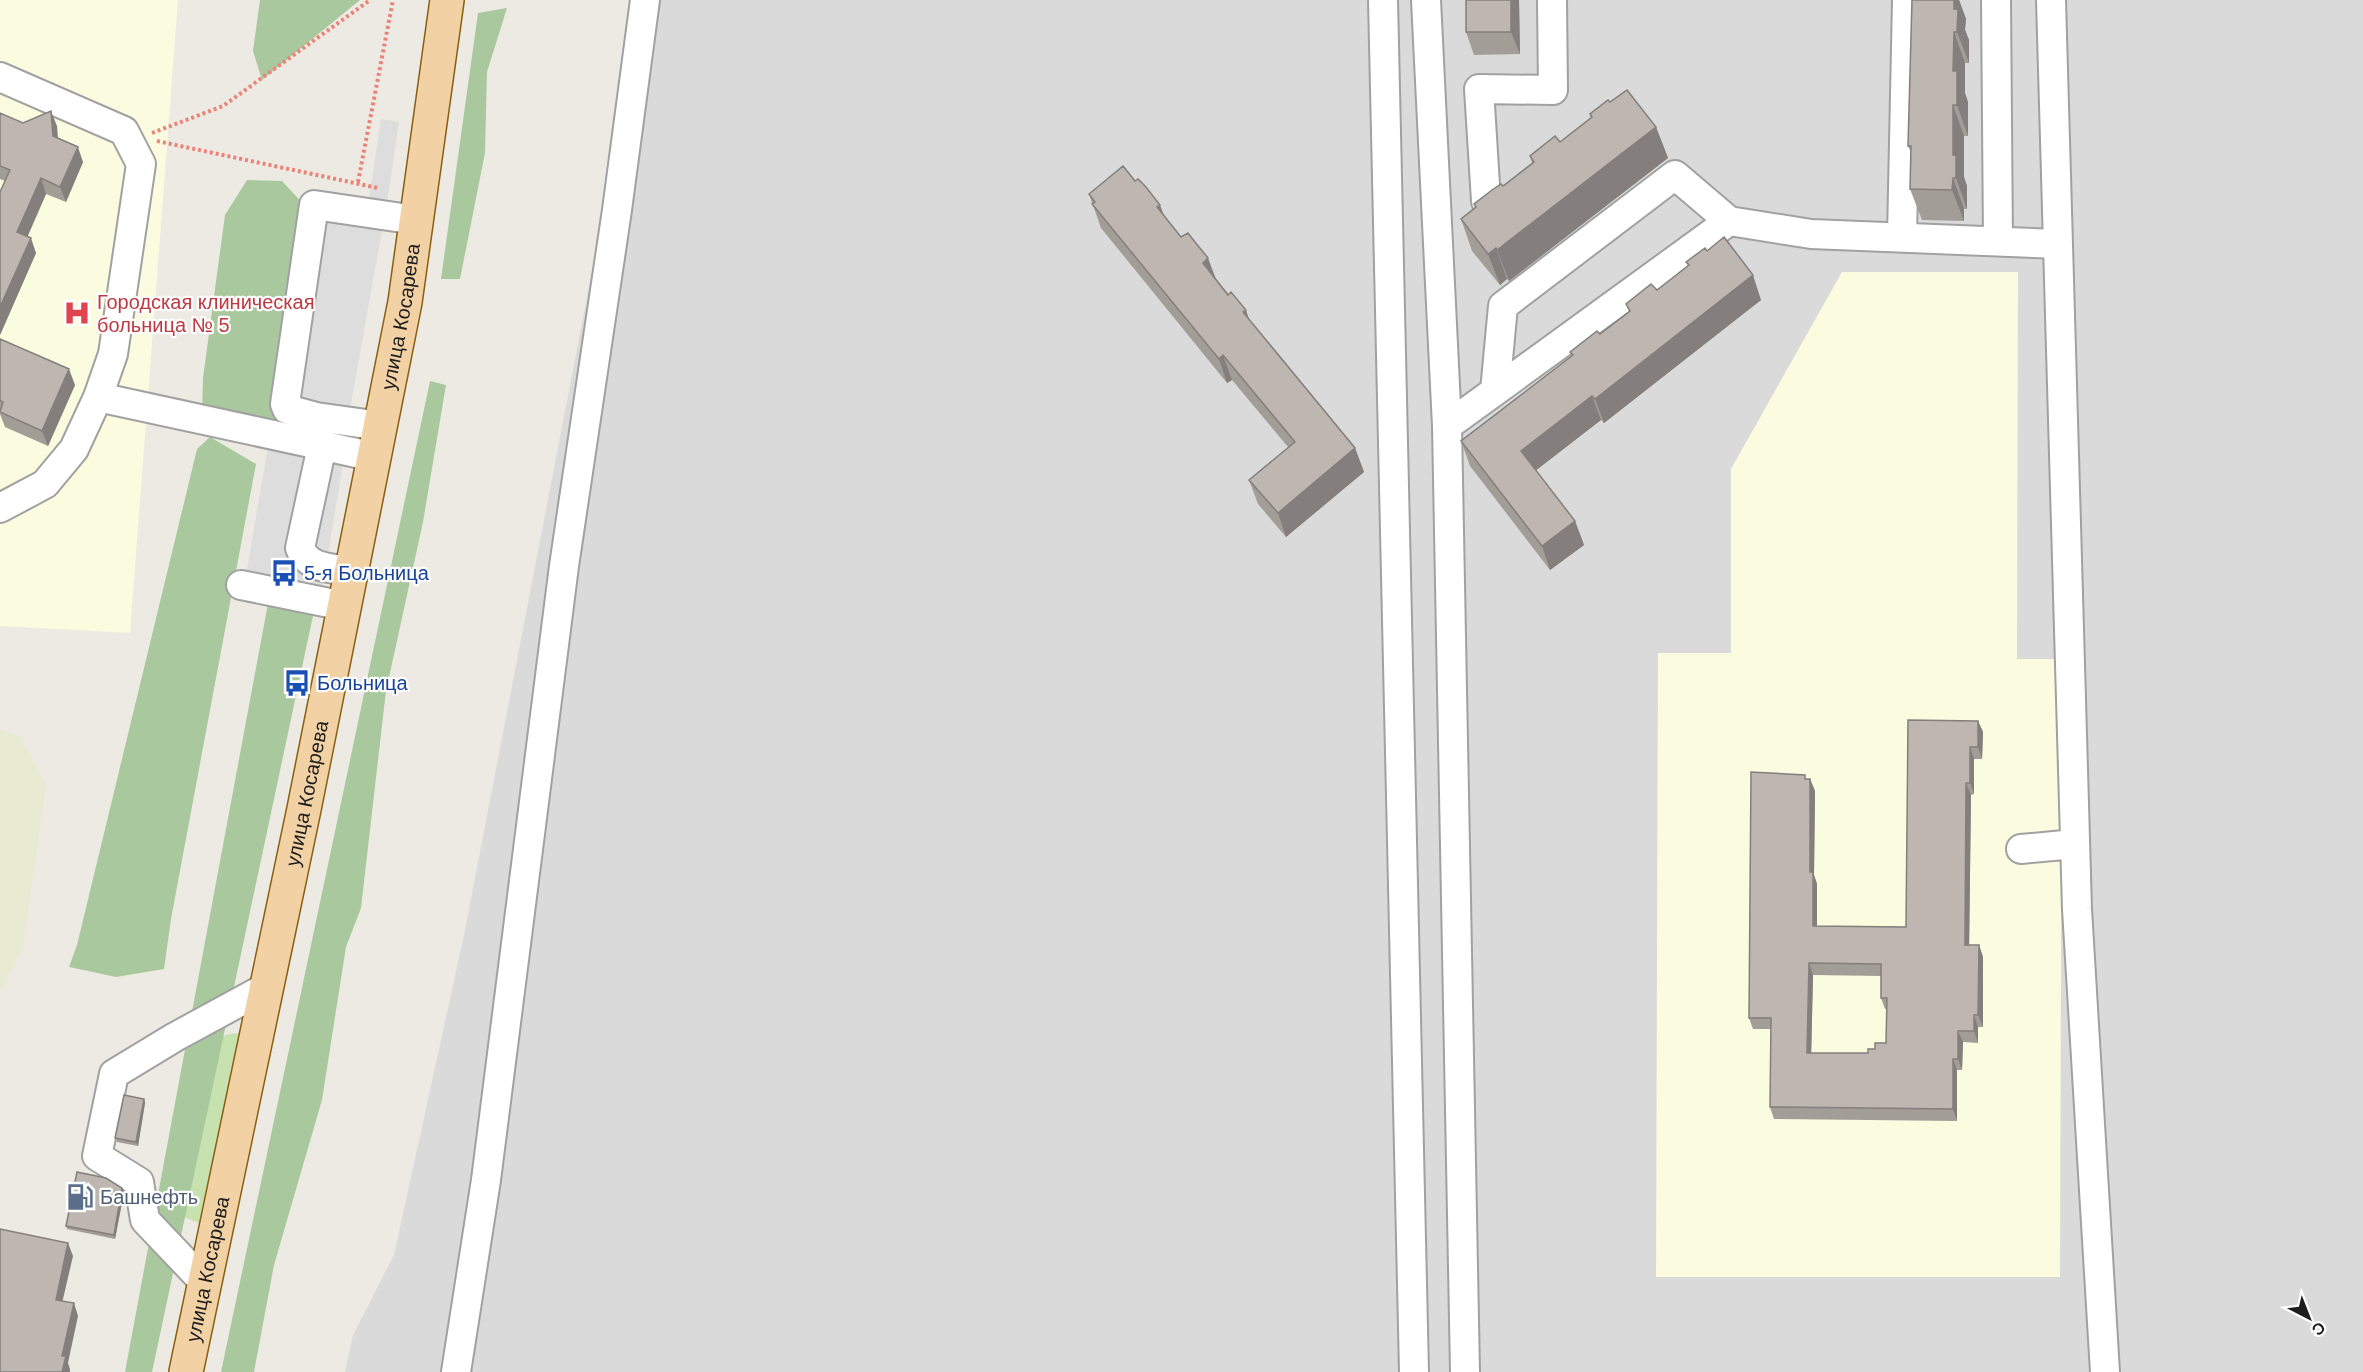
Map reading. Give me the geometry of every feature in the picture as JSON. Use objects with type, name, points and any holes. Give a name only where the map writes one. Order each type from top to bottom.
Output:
[{"type":"main road","name":"улица Косарева","points":[[186,1372],[267,987],[405,302],[447,0]]},
{"type":"lane","points":[[456,1372],[486,1180],[564,566],[617,210],[645,0]]},
{"type":"lane","points":[[1383,0],[1414,1372]]},
{"type":"lane","points":[[1426,0],[1447,426],[1465,1372]]},
{"type":"lane","points":[[1486,201],[1479,89],[1553,90],[1552,0]]},
{"type":"lane","points":[[1902,237],[1906,0]]},
{"type":"lane","points":[[1996,0],[1998,241]]},
{"type":"lane","points":[[2051,0],[2077,909],[2105,1372]]},
{"type":"lane","points":[[0,77],[124,131],[141,164],[113,354],[98,397],[74,449],[45,484],[0,508]]},
{"type":"lane","points":[[1495,391],[1503,306],[1675,176],[1729,221],[1810,234],[2058,244]]},
{"type":"lane","points":[[378,442],[316,417],[287,409],[285,404],[314,205],[416,220]]},
{"type":"lane","points":[[1447,426],[1729,221]]},
{"type":"lane","points":[[98,397],[322,446],[378,442]]},
{"type":"lane","points":[[322,446],[300,548],[304,558],[312,564],[351,572]]},
{"type":"lane","points":[[241,585],[344,606]]},
{"type":"lane","points":[[2021,849],[2076,844]]},
{"type":"lane","points":[[205,1283],[145,1221],[139,1182],[98,1155],[114,1074],[174,1037],[267,987]]},
{"type":"path","points":[[151,134],[223,106],[370,0]]},
{"type":"path","points":[[358,182],[393,0]]},
{"type":"path","points":[[153,140],[358,182],[389,191]]},
{"type":"shaded area","name":"Городская клиническая больница № 5","points":[[0,0],[178,0],[130,633],[0,626]]},
{"type":"shaded area","points":[[649,0],[2363,0],[2363,1372],[345,1372],[353,1335],[394,1255],[464,935],[626,95]]},
{"type":"shaded area","points":[[381,119],[399,122],[387,202],[369,199]]},
{"type":"shaded area","points":[[318,207],[384,219],[347,426],[280,414]]},
{"type":"shaded area","points":[[1842,272],[2018,272],[2017,659],[2062,659],[2060,1277],[1656,1277],[1658,653],[1731,653],[1731,469]]},
{"type":"shaded area","points":[[268,447],[344,459],[321,594],[245,581]]},
{"type":"shaded area","points":[[0,730],[20,736],[46,786],[23,946],[0,992]]},
{"type":"green space","points":[[260,0],[360,0],[262,80],[253,51]]},
{"type":"green space","points":[[507,8],[487,72],[485,153],[460,279],[441,279],[478,13]]},
{"type":"green space","points":[[247,180],[282,181],[321,223],[292,426],[202,413],[203,378],[225,215]]},
{"type":"green space","points":[[430,381],[446,385],[423,522],[386,691],[361,908],[346,947],[322,1100],[274,1265],[254,1372],[221,1372]]},
{"type":"green space","points":[[210,437],[256,464],[171,919],[164,969],[116,977],[69,967],[77,945],[197,449]]},
{"type":"green space","points":[[327,550],[152,1372],[125,1372],[277,555]]},
{"type":"green space","points":[[240,1033],[199,1223],[179,1215],[219,1038]]},
{"type":"building","points":[[1466,0],[1511,0],[1511,32],[1466,32]]},
{"type":"building","points":[[1912,0],[1954,0],[1954,9],[1958,9],[1957,32],[1954,32],[1953,71],[1957,71],[1957,105],[1953,105],[1953,155],[1956,155],[1956,178],[1953,178],[1952,190],[1910,189],[1911,146],[1908,146]]},
{"type":"building","points":[[1627,90],[1656,127],[1497,250],[1496,248],[1488,254],[1461,219],[1476,207],[1474,204],[1501,184],[1503,186],[1534,162],[1530,156],[1555,136],[1560,142],[1592,117],[1590,114],[1608,100],[1610,102]]},
{"type":"building","points":[[51,111],[53,136],[78,147],[60,187],[41,178],[17,232],[31,238],[0,307],[0,192],[10,170],[0,166],[0,113],[23,123]]},
{"type":"building","points":[[1123,166],[1135,181],[1138,179],[1146,187],[1160,205],[1157,207],[1181,237],[1188,233],[1208,258],[1203,263],[1228,295],[1231,292],[1246,310],[1243,312],[1355,448],[1278,513],[1249,480],[1295,442],[1223,355],[1219,359],[1092,204],[1095,202],[1089,194]]},
{"type":"building","points":[[1724,237],[1753,275],[1595,399],[1592,396],[1521,451],[1575,521],[1542,546],[1461,441],[1573,355],[1570,352],[1597,331],[1600,334],[1630,311],[1626,304],[1651,284],[1657,290],[1689,265],[1686,262],[1705,248],[1707,251]]},
{"type":"building","points":[[0,339],[69,369],[42,431],[0,412],[3,402],[0,400]]},
{"type":"building","points":[[1908,720],[1978,721],[1978,747],[1970,747],[1970,783],[1966,783],[1965,945],[1979,945],[1978,1015],[1974,1015],[1974,1031],[1958,1031],[1958,1059],[1953,1059],[1953,1109],[1770,1107],[1771,1018],[1749,1018],[1751,772],[1805,775],[1805,779],[1810,779],[1810,872],[1813,872],[1813,926],[1906,927]],"holes":[[[1809,963],[1881,964],[1881,998],[1887,998],[1886,1043],[1875,1043],[1875,1049],[1868,1049],[1868,1053],[1807,1053]]]},
{"type":"building","points":[[124,1095],[144,1099],[136,1142],[115,1138]]},
{"type":"building","points":[[77,1172],[106,1178],[122,1188],[114,1235],[66,1226]]},
{"type":"building","points":[[0,1229],[68,1243],[56,1300],[74,1303],[62,1356],[66,1356],[62,1372],[0,1372]]},
{"type":"place","name":"Городская клиническая больница № 5","points":[[77,313]]},
{"type":"place","name":"5-я Больница","points":[[284,573]]},
{"type":"place","name":"Больница","points":[[297,683]]},
{"type":"place","name":"Башнефть","points":[[80,1197]]}]
